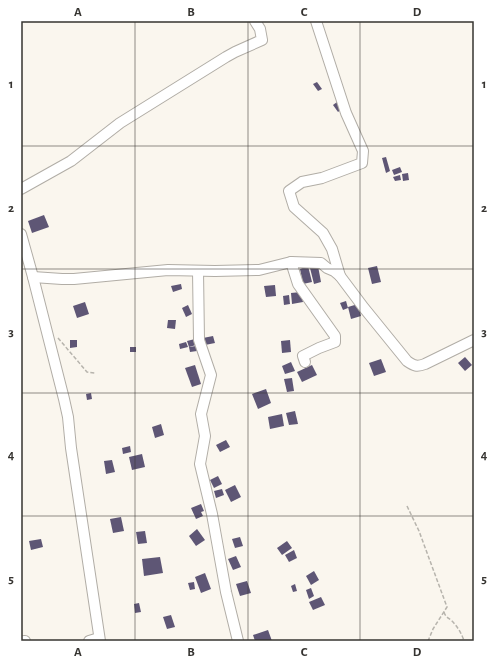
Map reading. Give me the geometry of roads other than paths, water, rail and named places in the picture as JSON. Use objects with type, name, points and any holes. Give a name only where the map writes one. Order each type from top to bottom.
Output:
[{"type":"street","points":[[21,189],[71,161],[133,114],[235,52],[262,40],[260,29],[255,21]]},
{"type":"street","points":[[316,21],[346,113],[363,151],[362,163],[322,178],[302,182],[289,191],[294,207],[323,233],[332,249],[340,276]]},
{"type":"street","points":[[21,234],[47,330],[68,417],[71,448],[99,639],[89,641]]},
{"type":"street","points":[[291,262],[298,284],[336,336],[335,342],[318,348],[303,356],[305,362]]},
{"type":"street","points":[[33,277],[74,279],[168,270],[259,270],[291,262],[321,263],[340,276],[402,355],[413,365],[418,366],[425,364],[474,340]]},
{"type":"street","points":[[198,271],[199,340],[211,375],[201,414],[204,436],[200,464],[212,514],[226,592],[238,641]]}]
